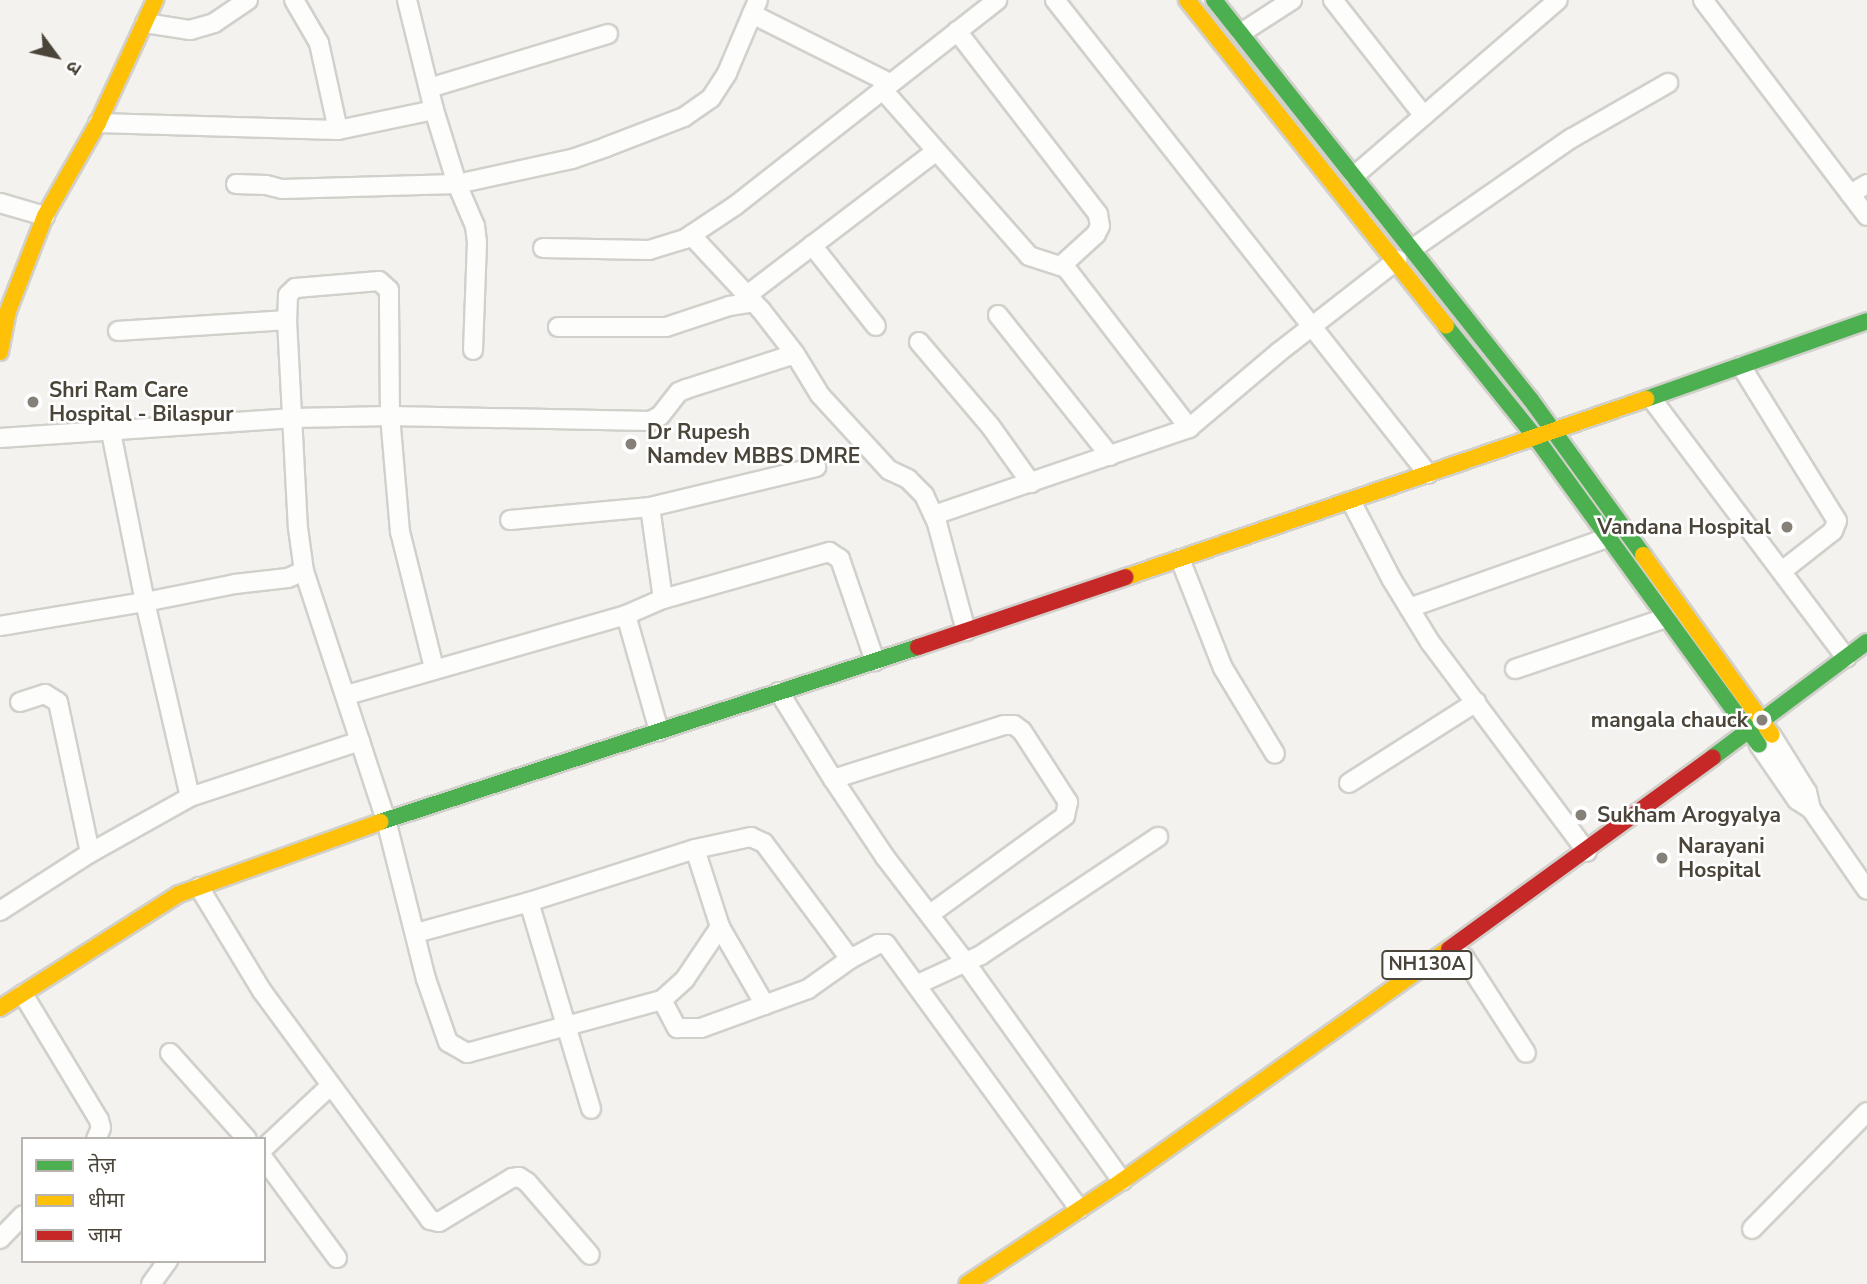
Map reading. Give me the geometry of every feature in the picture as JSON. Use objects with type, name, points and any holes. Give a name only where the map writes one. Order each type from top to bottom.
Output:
[{"type":"main road","points":[[0,352],[4,310],[45,216],[98,123],[155,0]]},
{"type":"main road","points":[[1187,0],[1397,260],[1536,438],[1666,618],[1762,738]]},
{"type":"main road","points":[[1214,0],[1555,431],[1762,720]]},
{"type":"main road","points":[[0,1008],[179,894],[386,820],[966,631],[1536,438],[1867,321]]},
{"type":"main road","name":"NH130A","points":[[977,1281],[1079,1209],[1360,1022],[1762,738],[1762,720],[1867,642]]},
{"type":"main road","points":[[1848,677],[1867,663]]},
{"type":"main road","name":"NH130A","points":[[1297,1077],[1360,1022],[1464,957],[1569,882]]},
{"type":"main road","points":[[1115,1205],[1191,1152]]},
{"type":"street","points":[[145,23],[190,30],[214,23],[248,0]]},
{"type":"street","points":[[294,0],[319,43],[338,130]]},
{"type":"street","points":[[407,0],[434,110],[457,184],[471,213],[477,242],[473,351]]},
{"type":"street","points":[[544,248],[649,250],[676,244],[736,205],[997,0]]},
{"type":"street","points":[[1055,0],[1428,474]]},
{"type":"street","points":[[1241,33],[1292,0]]},
{"type":"street","points":[[1333,0],[1424,116]]},
{"type":"street","points":[[1354,176],[1558,0]]},
{"type":"street","points":[[1703,0],[1867,216]]},
{"type":"street","points":[[236,184],[266,185],[282,189],[457,184],[572,159],[684,117],[701,107],[720,87],[755,7],[886,86],[935,152],[1029,256],[1040,262],[1062,265],[1189,428]]},
{"type":"street","points":[[957,31],[1098,214],[1100,226],[1096,234],[1062,265]]},
{"type":"street","points":[[429,88],[608,34]]},
{"type":"street","points":[[1412,249],[1572,138],[1668,83]]},
{"type":"street","points":[[98,123],[338,130],[434,110]]},
{"type":"street","points":[[558,327],[666,327],[750,299],[812,246],[935,152]]},
{"type":"street","points":[[1850,194],[1867,184]]},
{"type":"street","points":[[0,202],[45,216]]},
{"type":"street","points":[[691,235],[750,299],[794,354],[820,395],[889,470],[917,486],[934,515],[966,631]]},
{"type":"street","points":[[812,246],[876,326]]},
{"type":"street","points":[[934,515],[1189,428],[1397,260]]},
{"type":"street","points":[[434,668],[400,532],[390,416],[389,290],[379,281],[335,282],[295,288],[288,295],[287,320],[298,528],[304,570],[386,820],[426,979],[447,1042],[467,1053],[662,1000],[685,979],[720,927]]},
{"type":"street","points":[[998,315],[1110,456]]},
{"type":"street","points":[[118,331],[287,320]]},
{"type":"street","points":[[919,342],[991,427],[1031,483]]},
{"type":"street","points":[[0,439],[294,418],[390,416],[650,421],[660,416],[679,392],[794,354]]},
{"type":"street","points":[[1741,366],[1837,521],[1833,531],[1782,571]]},
{"type":"street","points":[[1651,398],[1846,658]]},
{"type":"street","points":[[111,432],[145,602],[190,797]]},
{"type":"street","points":[[510,520],[650,507],[816,467]]},
{"type":"street","points":[[1351,500],[1430,642],[1593,859]]},
{"type":"street","points":[[650,507],[663,599]]},
{"type":"street","points":[[1409,608],[1607,538]]},
{"type":"street","points":[[347,695],[626,615],[663,599],[833,553],[842,563],[875,661]]},
{"type":"street","points":[[1180,558],[1220,662],[1275,754]]},
{"type":"street","points":[[0,626],[235,584],[288,578],[304,570]]},
{"type":"street","points":[[626,615],[659,731]]},
{"type":"street","points":[[1515,669],[1666,618]]},
{"type":"street","points":[[779,692],[885,857],[966,963],[1122,1181]]},
{"type":"street","points":[[20,702],[45,694],[58,702],[90,853]]},
{"type":"street","points":[[1349,783],[1476,702]]},
{"type":"street","points":[[833,779],[1004,725],[1014,725],[1022,731],[1068,802],[1065,816],[930,914]]},
{"type":"street","points":[[1762,738],[1807,792],[1811,809],[1867,890]]},
{"type":"street","points":[[0,911],[90,853],[190,797],[360,741]]},
{"type":"street","points":[[416,933],[529,902],[695,849],[746,837],[760,840],[850,959]]},
{"type":"street","points":[[916,985],[966,963],[1158,837]]},
{"type":"street","points":[[695,849],[720,927],[765,1005]]},
{"type":"street","points":[[199,887],[262,991],[430,1220],[439,1222],[512,1178],[519,1177],[527,1182],[590,1255]]},
{"type":"street","points":[[529,902],[591,1109]]},
{"type":"street","points":[[662,1000],[673,1025],[681,1029],[701,1028],[808,989],[850,959],[878,944],[886,944],[1079,1209]]},
{"type":"street","points":[[1464,957],[1526,1053]]},
{"type":"street","points":[[23,994],[99,1120],[101,1128],[97,1137]]},
{"type":"street","points":[[170,1053],[245,1137]]},
{"type":"street","points":[[266,1146],[330,1086]]},
{"type":"street","points":[[1752,1229],[1867,1112]]},
{"type":"street","points":[[266,1162],[337,1258]]},
{"type":"street","points":[[0,1238],[21,1217]]},
{"type":"street","points":[[151,1284],[167,1263]]},
{"type":"traffic: fast","points":[[1214,0],[1531,400],[1643,555]]},
{"type":"traffic: fast","points":[[1646,399],[1867,321]]},
{"type":"traffic: fast","points":[[1446,326],[1536,438],[1759,745]]},
{"type":"traffic: fast","points":[[1713,757],[1867,642]]},
{"type":"traffic: fast","points":[[380,822],[918,647]]},
{"type":"traffic: slow","points":[[0,352],[8,311],[45,216],[98,123],[155,0]]},
{"type":"traffic: slow","points":[[1187,0],[1446,326]]},
{"type":"traffic: slow","points":[[1126,577],[1646,399]]},
{"type":"traffic: slow","points":[[1643,555],[1772,735]]},
{"type":"traffic: slow","points":[[0,1008],[179,894],[380,822]]},
{"type":"traffic: slow","points":[[967,1284],[1122,1181],[1449,949]]},
{"type":"traffic: jam","points":[[918,647],[1126,577]]},
{"type":"traffic: jam","points":[[1449,949],[1713,757]]},
{"type":"place","name":"Shri Ram Care Hospital - Bilaspur","points":[[33,402]]},
{"type":"place","name":"Dr Rupesh Namdev MBBS DMRE","points":[[631,444]]},
{"type":"place","name":"Vandana Hospital","points":[[1787,527]]},
{"type":"place","name":"mangala chauck","points":[[1762,720]]},
{"type":"place","name":"Sukham Arogyalya","points":[[1581,815]]},
{"type":"place","name":"Narayani Hospital","points":[[1662,858]]}]
